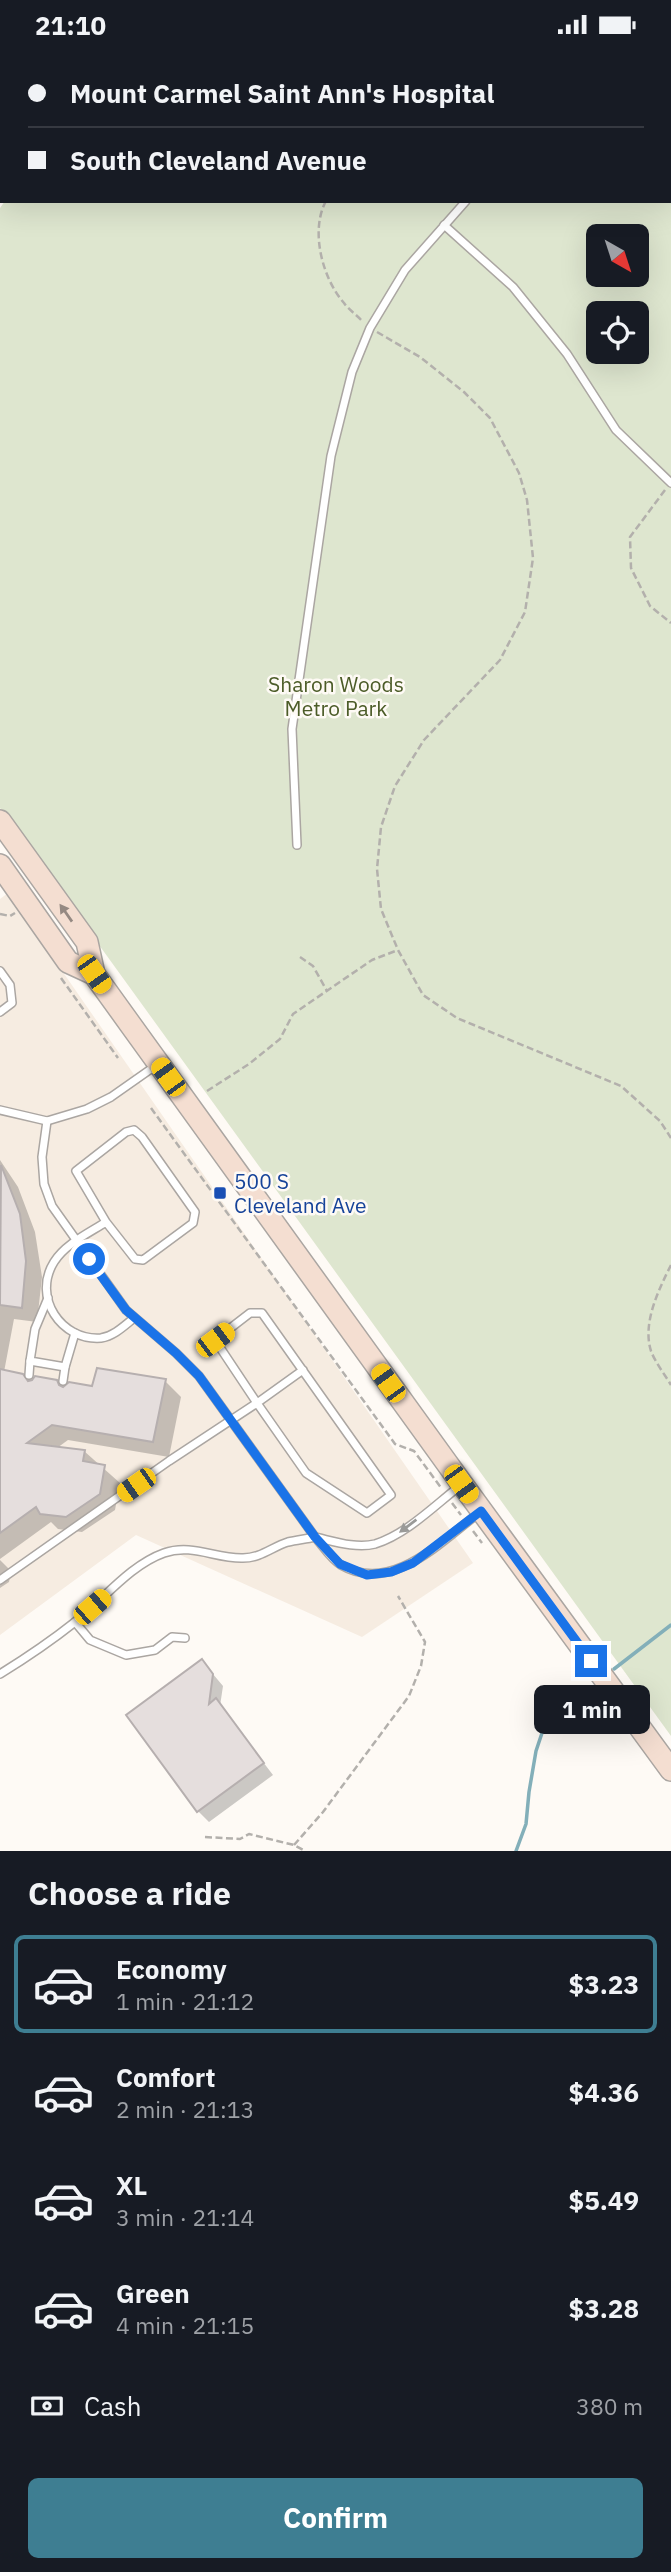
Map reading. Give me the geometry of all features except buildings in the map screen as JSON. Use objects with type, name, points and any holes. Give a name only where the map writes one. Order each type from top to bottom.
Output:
[{"type":"main road","points":[[0,821],[87,942],[94,974],[454,1490],[671,1770]]},
{"type":"main road","points":[[0,866],[68,962],[94,974]]},
{"type":"lane","points":[[297,845],[292,729],[331,456],[352,372],[370,328],[405,270],[464,203]]},
{"type":"lane","points":[[444,225],[513,287],[567,354],[616,431],[671,483]]},
{"type":"lane","points":[[0,971],[10,985],[12,1003],[0,1012]]},
{"type":"lane","points":[[0,1110],[47,1121],[87,1109],[111,1097],[159,1064]]},
{"type":"lane","points":[[47,1121],[42,1157],[44,1184],[52,1206],[126,1310],[199,1376],[315,1537],[340,1564],[367,1575],[391,1572],[413,1563],[474,1516]]},
{"type":"lane","points":[[134,1130],[142,1137],[195,1212],[193,1223],[143,1260],[135,1259],[106,1222],[76,1171],[126,1132],[134,1130]]},
{"type":"lane","points":[[29,1375],[35,1329],[48,1298],[50,1270],[55,1260],[76,1241],[106,1222]]},
{"type":"lane","points":[[48,1298],[52,1314],[62,1326],[75,1333],[100,1338],[115,1332],[134,1318]]},
{"type":"lane","points":[[250,1313],[262,1313],[391,1495],[367,1513],[306,1473],[257,1403],[215,1340],[250,1313]]},
{"type":"lane","points":[[63,1381],[75,1333]]},
{"type":"lane","points":[[30,1361],[65,1367]]},
{"type":"lane","points":[[0,1580],[303,1370]]},
{"type":"lane","points":[[0,1674],[75,1622],[144,1563],[165,1552],[200,1549],[226,1557],[244,1558],[261,1555],[287,1542],[315,1537],[350,1545],[373,1544],[398,1533],[454,1490]]},
{"type":"lane","points":[[75,1622],[90,1640],[126,1655],[155,1650],[172,1637],[185,1638]]},
{"type":"path","points":[[325,203],[319,214],[320,259],[342,301],[370,328],[420,357],[464,392],[490,418],[519,473],[527,500],[533,558],[526,612],[499,660],[424,740],[395,786],[380,827],[377,869],[381,909],[398,950],[423,995],[457,1018],[621,1086],[660,1121],[671,1138]]},
{"type":"path","points":[[671,483],[629,537],[631,568],[650,606],[671,623]]},
{"type":"path","points":[[0,913],[10,916],[15,913]]},
{"type":"path","points":[[207,1091],[268,1050],[280,1039],[293,1014],[372,960],[398,950]]},
{"type":"path","points":[[300,957],[313,966],[327,991]]},
{"type":"path","points":[[151,1108],[395,1444],[414,1451],[454,1490],[474,1516],[482,1543]]},
{"type":"path","points":[[671,1265],[658,1291],[650,1323],[650,1350],[671,1385]]},
{"type":"path","points":[[294,1845],[323,1812],[409,1696],[421,1666],[425,1642],[398,1596]]},
{"type":"path","points":[[205,1837],[240,1839],[249,1834],[294,1845],[305,1851]]},
{"type":"shaded area","points":[[8,893],[473,1563],[362,1637],[136,1535],[0,1635],[0,899]]},
{"type":"green space","name":"Sharon Woods Metro Park","points":[[4,203],[671,203],[671,1736],[0,808],[0,208]]},
{"type":"waterway","points":[[614,1669],[671,1625]]},
{"type":"waterway","points":[[516,1851],[526,1824],[536,1751],[545,1724],[585,1692]]},
{"type":"place","name":"500 S Cleveland Ave","points":[[220,1193]]},
{"type":"route","points":[[89,1259],[126,1310],[199,1376],[315,1537],[340,1564],[367,1575],[391,1572],[413,1563],[481,1511],[591,1661]]}]
